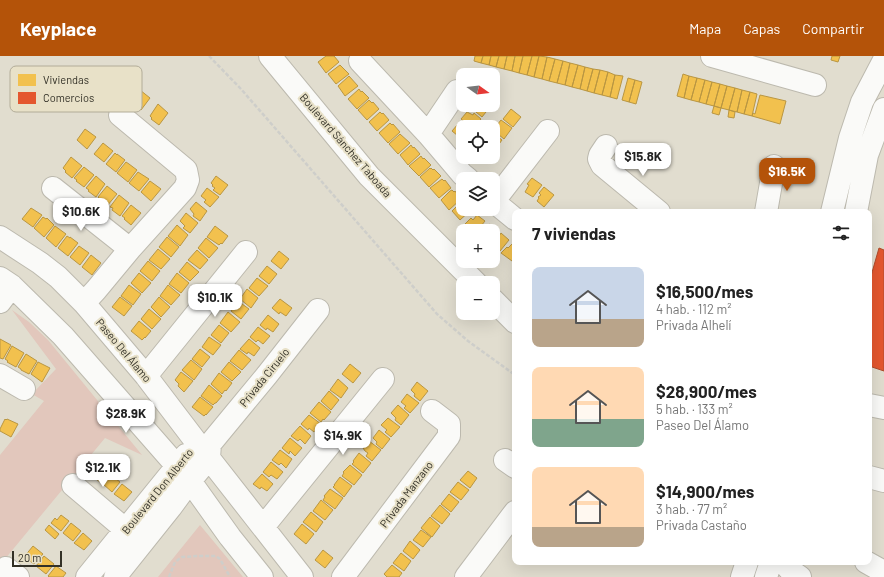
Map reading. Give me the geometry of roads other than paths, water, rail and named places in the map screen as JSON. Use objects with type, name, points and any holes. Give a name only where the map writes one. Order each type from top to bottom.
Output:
[{"type":"street","name":"Boulevard Sánchez Taboada","points":[[270,56],[369,176],[469,276]]},
{"type":"street","points":[[712,56],[775,64],[816,85]]},
{"type":"street","points":[[833,209],[850,138],[862,102],[884,60]]},
{"type":"street","points":[[360,61],[428,134],[460,172]]},
{"type":"street","points":[[428,134],[456,92]]},
{"type":"street","points":[[857,209],[867,155],[884,110],[862,102]]},
{"type":"street","points":[[84,303],[185,188],[188,180],[186,170],[120,115]]},
{"type":"street","points":[[500,192],[548,131]]},
{"type":"street","points":[[606,146],[599,159],[602,165],[655,209]]},
{"type":"street","points":[[767,209],[774,166]]},
{"type":"street","points":[[53,188],[130,249]]},
{"type":"street","points":[[500,207],[512,217]]},
{"type":"street","name":"Paseo Del Álamo","points":[[0,237],[52,272],[84,303],[205,448],[302,577]]},
{"type":"street","points":[[146,376],[246,252]]},
{"type":"street","points":[[4,289],[63,336],[183,474],[262,577]]},
{"type":"street","points":[[500,307],[512,319]]},
{"type":"street","name":"Privada Ciruelo","points":[[205,448],[267,375],[318,310]]},
{"type":"street","points":[[0,375],[24,389]]},
{"type":"street","points":[[263,527],[383,379]]},
{"type":"street","points":[[872,405],[884,408]]},
{"type":"street","name":"Privada Manzano","points":[[343,577],[449,436],[449,424],[432,412]]},
{"type":"street","name":"Boulevard Don Alberto","points":[[87,577],[126,530],[183,474],[205,448]]},
{"type":"street","name":"Boulevard Don Alberto","points":[[115,577],[167,512],[183,474]]},
{"type":"street","points":[[872,478],[884,481]]},
{"type":"street","points":[[73,485],[126,530]]},
{"type":"street","points":[[466,577],[512,516]]},
{"type":"street","points":[[742,577],[746,565]]},
{"type":"street","points":[[766,577],[771,565]]},
{"type":"street","points":[[786,565],[800,577]]},
{"type":"street","points":[[871,565],[884,572]]}]
